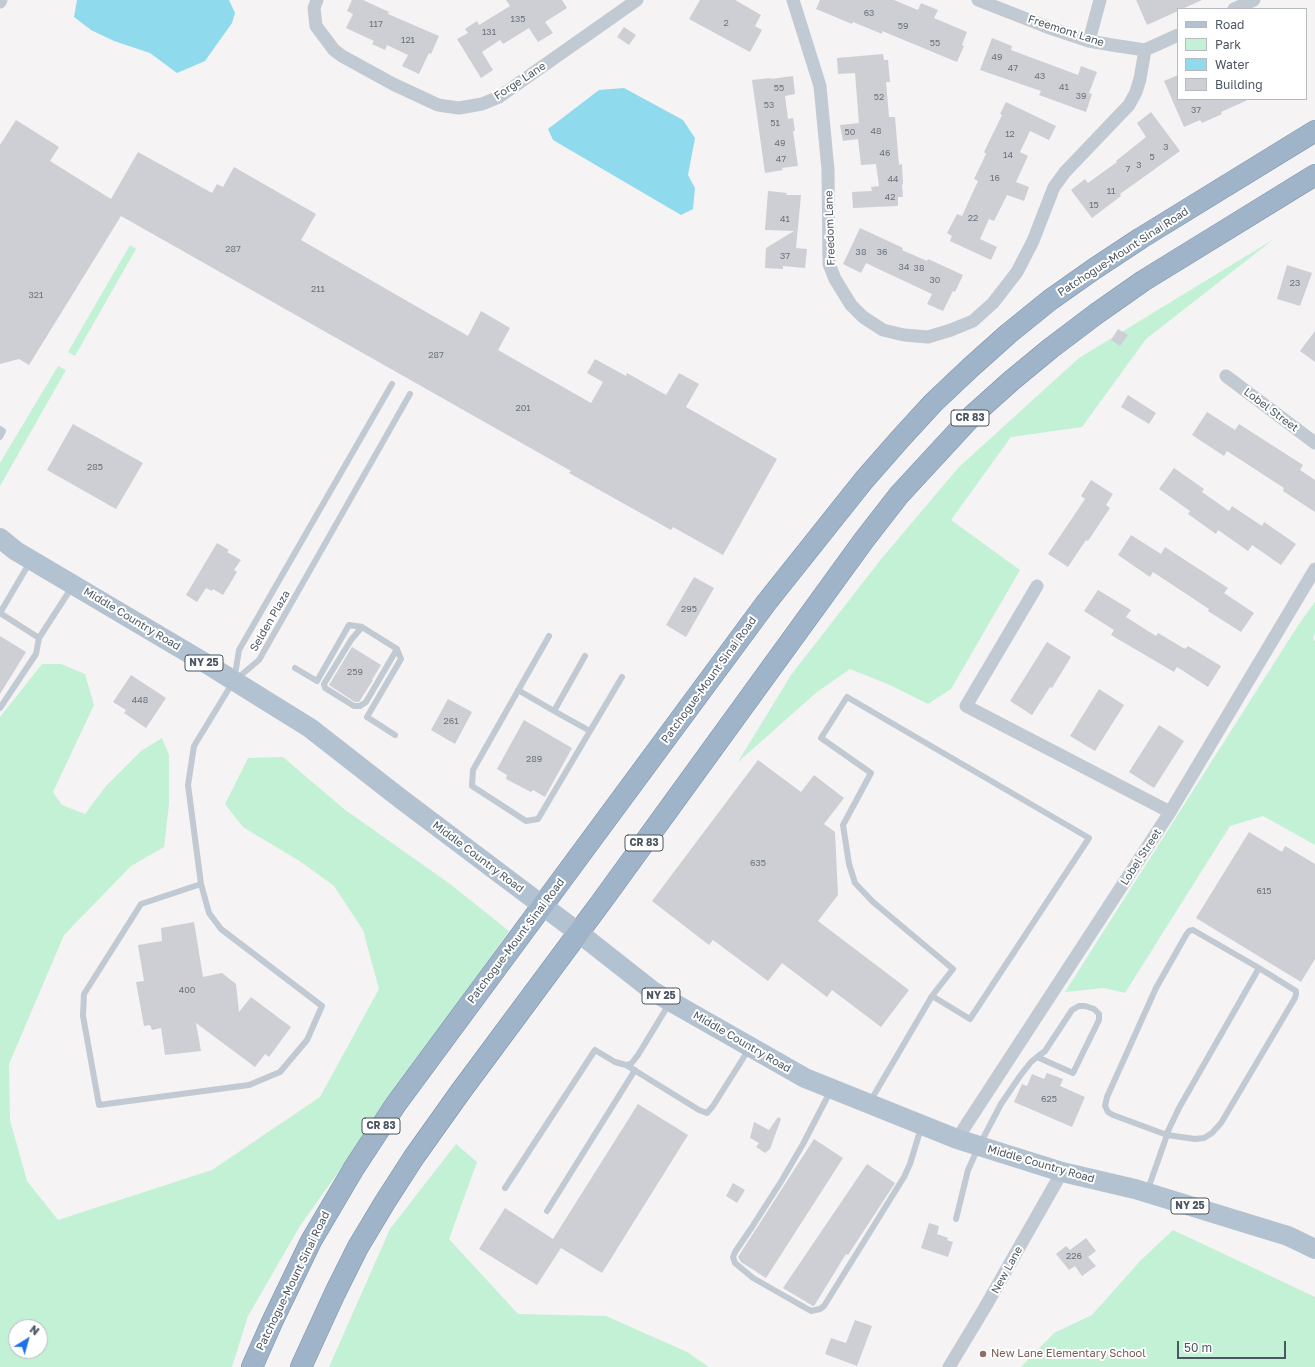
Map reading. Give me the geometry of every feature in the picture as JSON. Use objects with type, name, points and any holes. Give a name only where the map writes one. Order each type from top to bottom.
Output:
[{"type":"highway","name":"Patchogue-Mount Sinai Road","points":[[252,1367],[311,1241],[373,1138],[412,1081],[766,602],[864,480],[933,403],[1008,334],[1050,300],[1094,269],[1315,131]]},
{"type":"highway","name":"CR 83","points":[[301,1367],[358,1247],[414,1157],[447,1110],[579,933],[864,540],[899,495],[972,416],[1010,381],[1096,314],[1143,281],[1315,175]]},
{"type":"main road","name":"Middle Country Road","points":[[0,538],[16,551],[74,584],[310,728],[654,992],[805,1078],[957,1139],[1062,1172],[1147,1193],[1288,1236],[1315,1249]]},
{"type":"street","name":"Forge Lane","points":[[317,0],[314,8],[316,26],[334,50],[342,56],[393,84],[438,105],[459,108],[482,104],[499,97],[637,0]]},
{"type":"street","name":"Freedom Lane","points":[[793,0],[820,86],[828,170],[829,264],[835,280],[851,305],[863,317],[883,330],[904,335],[928,337],[951,330],[973,321],[993,303],[1017,272],[1033,241],[1054,187],[1065,172],[1128,105],[1136,92],[1140,80],[1145,50]]},
{"type":"street","name":"Freemont Lane","points":[[978,0],[1046,27],[1089,40],[1145,50]]},
{"type":"street","points":[[1089,40],[1100,0]]},
{"type":"street","points":[[1236,8],[1254,0]]},
{"type":"street","points":[[1145,50],[1177,35]]},
{"type":"street","name":"Lobel Street","points":[[1226,376],[1315,443]]},
{"type":"street","name":"Lobel Street","points":[[957,1139],[1170,812],[1315,569]]},
{"type":"street","points":[[1037,586],[966,706],[1170,812]]},
{"type":"street","name":"New Lane","points":[[949,1367],[984,1309],[1062,1172]]},
{"type":"lane","name":"Selden Plaza","points":[[234,681],[239,650],[392,384]]},
{"type":"lane","name":"Selden Plaza","points":[[234,681],[259,660],[410,394]]},
{"type":"lane","points":[[0,429],[3,431],[0,436]]},
{"type":"lane","points":[[31,560],[0,613],[39,638]]},
{"type":"lane","points":[[0,708],[36,654],[39,638],[74,584]]},
{"type":"lane","points":[[295,668],[317,681],[349,625],[362,627],[397,648],[401,659],[367,717],[395,735]]},
{"type":"lane","points":[[362,627],[351,640],[324,684],[325,688],[354,706],[360,706],[366,702],[397,648]]},
{"type":"lane","points":[[549,636],[473,770],[472,786],[526,822],[538,819],[622,677]]},
{"type":"lane","points":[[554,711],[585,656]]},
{"type":"lane","points":[[201,884],[141,904],[84,994],[83,1016],[99,1105],[249,1085],[280,1072],[307,1040],[322,1006],[222,929],[209,914],[201,884],[188,785],[194,746],[234,681]]},
{"type":"lane","points":[[518,690],[590,731]]},
{"type":"lane","points":[[869,1104],[932,996],[953,969],[873,902],[855,883],[849,864],[843,825],[871,773],[821,738],[847,697],[1089,838],[970,1019],[932,996]]},
{"type":"lane","points":[[1193,930],[1259,968],[1296,991],[1295,998],[1221,1122],[1212,1133],[1204,1138],[1195,1140],[1166,1135],[1108,1112],[1105,1106],[1107,1097],[1156,988],[1189,931],[1193,930]]},
{"type":"lane","points":[[1147,1193],[1166,1135],[1179,1108],[1259,968]]},
{"type":"lane","points":[[626,1065],[631,1064],[638,1055],[670,1001]]},
{"type":"lane","points":[[956,1219],[968,1170],[979,1146],[1002,1104],[1020,1076],[1031,1062],[1037,1057],[1045,1051],[1072,1010],[1079,1006],[1085,1006],[1094,1009],[1099,1014],[1099,1020],[1073,1073],[1037,1057]]},
{"type":"lane","points":[[505,1188],[595,1050],[616,1062],[635,1070],[699,1110],[707,1113],[713,1106],[750,1047]]},
{"type":"lane","points":[[547,1211],[635,1070]]},
{"type":"lane","points":[[832,1089],[782,1180],[733,1257],[735,1263],[753,1278],[811,1310],[820,1309],[824,1306],[904,1177],[910,1164],[922,1125]]},
{"type":"green space","points":[[1274,239],[1146,339],[1082,427],[1011,437],[951,520],[1020,570],[951,689],[928,704],[890,685],[850,669],[817,692],[738,762],[791,675],[882,558],[959,467],[1079,358]]},
{"type":"green space","points":[[130,245],[136,249],[75,356],[68,352]]},
{"type":"green space","points":[[58,366],[66,370],[0,486],[0,463]]},
{"type":"green space","points":[[1315,602],[1315,633],[1313,638],[1315,641],[1315,845],[1263,816],[1230,826],[1125,993],[1104,988],[1065,992],[1299,624]]},
{"type":"green space","points":[[42,664],[61,664],[85,674],[94,705],[53,792],[62,805],[85,814],[106,786],[141,751],[162,738],[169,755],[169,804],[164,847],[131,866],[64,935],[9,1064],[10,1120],[27,1181],[58,1220],[212,1170],[320,1097],[379,989],[363,930],[334,886],[301,862],[243,827],[225,804],[248,758],[283,757],[344,809],[450,884],[509,931],[300,1226],[248,1316],[232,1367],[0,1367],[0,717]]},
{"type":"green space","points":[[456,1144],[477,1162],[449,1239],[518,1314],[606,1316],[687,1352],[709,1367],[329,1367],[390,1229]]},
{"type":"green space","points":[[1173,1230],[1315,1297],[1315,1367],[1021,1367],[1054,1333],[1092,1315],[1141,1260]]},
{"type":"water","points":[[77,0],[229,0],[235,13],[232,23],[205,61],[177,73],[150,53],[114,41],[91,30],[74,17]]},
{"type":"water","points":[[624,88],[683,120],[695,138],[688,175],[695,188],[693,209],[681,215],[553,140],[548,129],[599,90]]},
{"type":"building","points":[[352,0],[363,0],[389,12],[388,14],[439,36],[431,54],[429,53],[419,74],[402,66],[408,55],[387,45],[385,50],[372,44],[374,41],[346,28],[353,14],[347,11]]},
{"type":"building","points":[[506,0],[562,0],[567,8],[545,22],[553,33],[538,42],[529,28],[503,44],[500,40],[482,52],[493,70],[481,78],[457,39],[468,33],[465,29],[477,21],[479,25],[510,6]]},
{"type":"building","points":[[700,0],[735,0],[761,15],[755,26],[762,30],[750,52],[689,19]]},
{"type":"building","points":[[820,0],[894,0],[918,10],[921,3],[938,10],[934,18],[967,32],[962,45],[964,46],[957,62],[882,31],[882,34],[853,22],[852,24],[816,9]]},
{"type":"building","points":[[1136,0],[1202,0],[1184,8],[1177,8],[1177,11],[1147,25]]},
{"type":"building","points":[[624,27],[636,35],[629,45],[617,37]]},
{"type":"building","points":[[992,38],[1012,46],[1011,50],[1078,75],[1081,66],[1097,72],[1089,93],[1092,94],[1086,112],[1039,95],[1041,91],[980,70]]},
{"type":"building","points":[[883,54],[884,60],[888,60],[890,82],[886,82],[889,117],[895,117],[899,165],[902,164],[903,197],[898,197],[898,206],[853,208],[852,192],[872,191],[871,187],[879,186],[876,164],[861,165],[858,139],[843,141],[840,125],[859,123],[855,73],[838,74],[837,58]]},
{"type":"building","points":[[1177,75],[1177,100],[1248,100],[1221,112],[1222,114],[1202,123],[1200,120],[1184,127],[1164,81]]},
{"type":"building","points":[[793,76],[795,94],[785,96],[788,119],[793,118],[795,131],[793,131],[798,166],[782,168],[783,170],[765,173],[752,80]]},
{"type":"building","points":[[1006,102],[1056,126],[1049,140],[1030,131],[1020,152],[1028,156],[1016,182],[1029,187],[1024,201],[1007,195],[994,221],[989,219],[980,239],[997,247],[991,260],[950,241],[952,236],[947,233],[957,214],[962,216],[978,181],[974,179],[986,154],[984,152],[1002,115],[1000,114]]},
{"type":"building","points":[[1151,112],[1180,151],[1120,194],[1121,196],[1092,218],[1071,190],[1085,179],[1088,183],[1117,162],[1116,161],[1146,137],[1137,123]]},
{"type":"building","points":[[16,120],[59,147],[50,161],[111,199],[138,152],[212,193],[217,184],[223,187],[234,167],[316,214],[301,240],[468,336],[481,311],[510,328],[498,350],[591,403],[603,382],[587,373],[595,359],[626,376],[627,373],[666,395],[679,373],[699,384],[686,407],[777,459],[723,555],[673,527],[671,530],[569,473],[571,471],[121,216],[29,365],[19,359],[0,364],[0,145]]},
{"type":"building","points":[[768,191],[787,193],[786,195],[801,195],[796,248],[807,249],[805,268],[783,266],[783,269],[765,268],[766,248],[794,231],[765,230]]},
{"type":"building","points":[[860,228],[903,248],[902,250],[927,261],[928,259],[963,275],[955,292],[953,291],[943,311],[927,304],[932,294],[866,263],[861,273],[843,264]]},
{"type":"building","points":[[1287,265],[1312,273],[1300,306],[1277,299]]},
{"type":"building","points":[[1118,329],[1128,335],[1120,346],[1111,340]]},
{"type":"building","points":[[1315,331],[1315,362],[1300,351]]},
{"type":"building","points":[[1128,395],[1156,413],[1149,424],[1121,407]]},
{"type":"building","points":[[1207,412],[1235,430],[1239,424],[1303,465],[1300,470],[1315,480],[1315,512],[1283,491],[1284,488],[1227,451],[1224,456],[1192,435]]},
{"type":"building","points":[[73,424],[143,463],[116,509],[47,470]]},
{"type":"building","points":[[1174,468],[1204,489],[1202,492],[1229,511],[1232,506],[1262,526],[1264,522],[1296,544],[1281,565],[1252,545],[1248,551],[1218,530],[1216,534],[1188,514],[1190,511],[1159,489]]},
{"type":"building","points":[[1091,480],[1113,494],[1106,505],[1110,508],[1088,541],[1086,540],[1068,567],[1048,554],[1085,499],[1081,496]]},
{"type":"building","points":[[1131,535],[1161,554],[1165,547],[1228,588],[1224,593],[1254,613],[1241,632],[1208,611],[1209,609],[1153,572],[1150,577],[1118,555]]},
{"type":"building","points":[[217,543],[229,550],[227,552],[241,560],[234,570],[237,572],[223,595],[213,589],[212,591],[206,588],[197,602],[186,595]]},
{"type":"building","points":[[694,577],[714,588],[686,637],[666,625]]},
{"type":"building","points":[[1098,590],[1131,610],[1126,617],[1156,636],[1158,633],[1185,649],[1188,646],[1221,666],[1208,687],[1177,667],[1174,672],[1111,635],[1114,630],[1084,611]]},
{"type":"building","points":[[0,636],[26,652],[0,694]]},
{"type":"building","points":[[1047,642],[1071,657],[1052,688],[1050,687],[1032,715],[1010,701]]},
{"type":"building","points":[[352,647],[381,665],[359,702],[355,702],[329,685]]},
{"type":"building","points":[[131,675],[166,698],[146,728],[124,713],[126,710],[113,702]]},
{"type":"building","points":[[1099,689],[1124,705],[1095,751],[1070,736]]},
{"type":"building","points":[[448,699],[472,712],[455,744],[431,730]]},
{"type":"building","points":[[524,720],[572,748],[545,797],[533,790],[531,792],[506,779],[507,775],[497,769]]},
{"type":"building","points":[[1159,725],[1184,741],[1154,788],[1129,772]]},
{"type":"building","points":[[758,760],[801,792],[814,775],[844,798],[824,824],[835,832],[838,895],[818,921],[909,990],[881,1027],[832,990],[827,997],[782,963],[768,981],[713,940],[709,945],[652,901]]},
{"type":"building","points":[[1249,832],[1282,852],[1285,846],[1315,864],[1315,959],[1301,982],[1196,918]]},
{"type":"building","points":[[194,922],[203,977],[222,973],[236,984],[239,1012],[251,997],[291,1027],[269,1057],[265,1054],[255,1067],[196,1023],[201,1051],[165,1055],[161,1028],[152,1030],[150,1025],[144,1026],[136,982],[144,981],[138,945],[162,941],[161,928]]},
{"type":"building","points":[[1047,1073],[1063,1079],[1060,1086],[1085,1097],[1072,1127],[1014,1102],[1022,1084],[1027,1086],[1032,1074],[1044,1079]]},
{"type":"building","points":[[638,1104],[688,1135],[602,1273],[561,1248],[537,1285],[479,1249],[505,1208],[553,1239]]},
{"type":"building","points":[[778,1117],[781,1119],[770,1149],[765,1153],[756,1147],[759,1143],[750,1138],[754,1122],[769,1130]]},
{"type":"building","points":[[814,1139],[843,1158],[766,1278],[741,1262],[738,1257]]},
{"type":"building","points":[[867,1164],[895,1183],[848,1255],[846,1254],[813,1306],[783,1288]]},
{"type":"building","points":[[733,1183],[745,1190],[737,1203],[726,1196]]},
{"type":"building","points":[[929,1223],[939,1226],[937,1234],[948,1238],[947,1240],[953,1242],[948,1257],[921,1248]]},
{"type":"building","points":[[1086,1238],[1096,1251],[1088,1257],[1096,1266],[1082,1276],[1075,1266],[1069,1270],[1056,1254],[1066,1246],[1070,1250]]},
{"type":"building","points":[[855,1320],[872,1326],[857,1366],[825,1354],[831,1338],[846,1343]]},
{"type":"place","name":"New Lane Elementary School","points":[[983,1354]]}]
